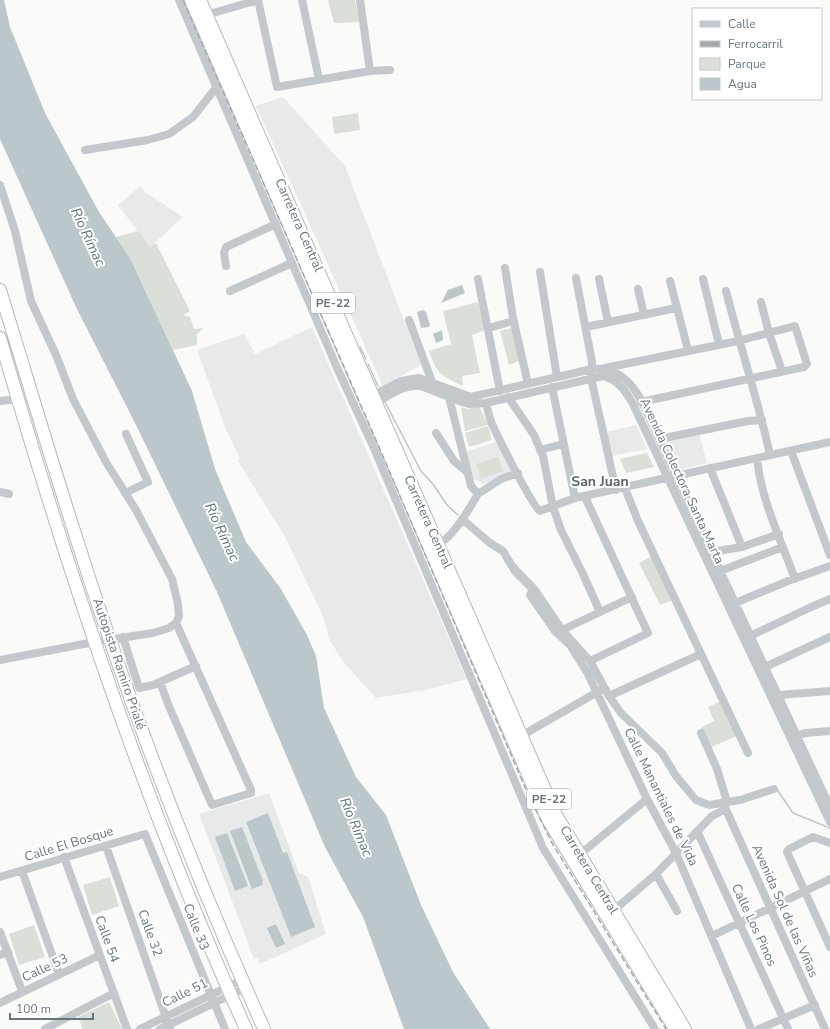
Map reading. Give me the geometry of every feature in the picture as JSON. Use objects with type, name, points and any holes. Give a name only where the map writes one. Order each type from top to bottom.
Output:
[{"type":"highway","name":"Carretera Central","points":[[191,0],[325,298],[434,547],[556,815],[685,1029]]},
{"type":"highway","name":"Carretera Central","points":[[200,0],[227,61],[325,298],[374,399],[434,547],[454,605],[547,818],[675,1029]]},
{"type":"highway","name":"Autopista Ramiro Prialé","points":[[0,290],[33,399],[110,639],[166,794],[264,1029]]},
{"type":"highway","name":"Autopista Ramiro Prialé","points":[[0,338],[94,642],[130,746],[173,858],[246,1029]]},
{"type":"street","points":[[179,0],[218,87],[543,848],[656,1029]]},
{"type":"street","points":[[206,15],[258,0],[277,87],[370,71],[390,70]]},
{"type":"street","points":[[302,0],[319,79]]},
{"type":"street","points":[[360,0],[370,71]]},
{"type":"street","points":[[85,150],[148,140],[169,134],[194,117],[218,87],[227,61]]},
{"type":"street","points":[[0,185],[15,231],[31,301],[56,355],[73,399],[106,462],[126,493],[172,579],[178,604],[179,616],[176,623],[162,631],[110,639],[0,660]]},
{"type":"street","points":[[226,266],[224,253],[226,247],[276,224]]},
{"type":"street","points":[[230,291],[292,263]]},
{"type":"street","points":[[504,268],[513,321],[528,384]]},
{"type":"street","points":[[540,272],[557,377]]},
{"type":"street","points":[[576,278],[616,490]]},
{"type":"street","points":[[478,279],[489,328],[500,391]]},
{"type":"street","points":[[599,279],[608,322]]},
{"type":"street","points":[[703,279],[719,344]]},
{"type":"street","points":[[670,281],[688,350]]},
{"type":"street","points":[[638,289],[644,314]]},
{"type":"street","points":[[726,291],[738,341],[762,420],[770,455]]},
{"type":"street","points":[[761,302],[768,333],[782,371]]},
{"type":"street","points":[[586,327],[676,308]]},
{"type":"street","points":[[409,320],[432,382]]},
{"type":"street","points":[[489,328],[513,321]]},
{"type":"street","points":[[594,372],[688,350],[738,341],[795,326],[807,364],[804,367],[641,402]]},
{"type":"street","name":"Avenida Colectora Santa Marta","points":[[374,399],[409,378],[419,378],[471,397],[557,377],[611,371],[623,376],[631,384],[659,439],[830,807]]},
{"type":"street","name":"Avenida Colectora Santa Marta","points":[[374,399],[414,385],[421,386],[468,404],[486,403],[552,387],[594,372],[610,378],[626,390],[666,478],[830,822]]},
{"type":"street","points":[[552,387],[563,444],[576,498]]},
{"type":"street","points":[[449,397],[468,473],[472,486],[478,494]]},
{"type":"street","points":[[508,397],[534,435],[540,450],[553,507],[561,530],[600,612]]},
{"type":"street","points":[[0,401],[33,399]]},
{"type":"street","points":[[486,403],[492,423],[536,508],[540,511],[576,498],[830,442]]},
{"type":"street","points":[[659,439],[748,421],[762,420]]},
{"type":"street","points":[[436,433],[454,461],[468,473]]},
{"type":"street","points":[[126,434],[148,482],[126,493]]},
{"type":"street","points":[[540,450],[563,444]]},
{"type":"street","points":[[791,451],[830,555]]},
{"type":"street","points":[[757,458],[758,473],[795,578]]},
{"type":"street","points":[[710,468],[742,546]]},
{"type":"street","points":[[434,547],[462,519],[478,494],[501,479],[518,473]]},
{"type":"street","points":[[625,488],[638,520],[748,753]]},
{"type":"street","points":[[0,492],[9,494]]},
{"type":"street","points":[[585,496],[648,633],[590,661]]},
{"type":"street","points":[[462,519],[503,552],[512,566],[533,588],[562,630],[590,661],[609,696],[631,724],[662,753],[676,776],[696,800],[709,805],[725,805],[774,790]]},
{"type":"street","points":[[712,552],[742,546],[779,534]]},
{"type":"street","points":[[720,571],[784,547]]},
{"type":"street","points":[[735,603],[795,578],[830,566]]},
{"type":"street","name":"Calle Manantiales de Vida","points":[[533,588],[530,595],[555,631],[570,645],[597,692],[647,799],[676,853],[751,1029]]},
{"type":"street","points":[[562,630],[632,597]]},
{"type":"street","points":[[750,636],[830,599]]},
{"type":"street","points":[[442,610],[454,605]]},
{"type":"street","points":[[160,682],[212,805],[251,794],[251,790],[176,623]]},
{"type":"street","points":[[765,666],[830,637]]},
{"type":"street","points":[[123,638],[139,688],[160,682],[196,666]]},
{"type":"street","points":[[609,696],[701,654]]},
{"type":"street","points":[[467,668],[478,662]]},
{"type":"street","points":[[521,736],[605,688]]},
{"type":"street","points":[[779,696],[830,691]]},
{"type":"street","points":[[797,736],[805,733],[830,731]]},
{"type":"street","name":"Avenida Sol de las Viñas","points":[[701,733],[718,769],[725,805],[825,1029]]},
{"type":"street","points":[[579,855],[647,799]]},
{"type":"street","points":[[613,911],[656,874],[712,816],[725,805]]},
{"type":"street","name":"Calle Los Pinos","points":[[697,831],[788,1029]]},
{"type":"street","name":"Calle El Bosque","points":[[0,877],[145,834]]},
{"type":"street","name":"Calle 33","points":[[145,834],[225,1029]]},
{"type":"street","points":[[830,843],[814,837],[788,850],[830,947]]},
{"type":"street","name":"Calle 32","points":[[106,846],[169,1027]]},
{"type":"street","name":"Calle 54","points":[[64,857],[127,1029]]},
{"type":"street","points":[[22,871],[59,974]]},
{"type":"street","points":[[656,874],[677,911]]},
{"type":"street","points":[[712,936],[830,879]]},
{"type":"street","points":[[0,932],[4,954],[22,991]]},
{"type":"street","name":"Calle 53","points":[[0,1003],[22,991],[100,955]]},
{"type":"street","name":"Calle 51","points":[[140,1029],[166,1016],[244,984]]},
{"type":"street","points":[[45,1029],[114,993]]},
{"type":"street","name":"Calle 51","points":[[160,1029],[169,1027],[212,998]]},
{"type":"street","points":[[759,1029],[815,1005]]},
{"type":"shaded area","points":[[283,97],[345,166],[421,365],[383,386],[256,106]]},
{"type":"shaded area","points":[[141,186],[145,192],[183,217],[150,247],[118,205]]},
{"type":"shaded area","points":[[312,327],[467,679],[426,690],[376,698],[344,663],[329,639],[323,616],[285,537],[238,461],[240,458],[225,427],[197,350],[244,334],[255,354]]},
{"type":"shaded area","points":[[636,425],[647,449],[611,456],[606,432]]},
{"type":"shaded area","points":[[699,433],[707,463],[679,470],[666,441]]},
{"type":"shaded area","points":[[498,441],[513,470],[482,485],[480,481],[473,480],[465,452]]},
{"type":"shaded area","points":[[269,793],[299,873],[308,877],[326,934],[260,964],[257,958],[254,959],[199,814]]},
{"type":"green space","points":[[328,0],[355,0],[360,22],[334,23]]},
{"type":"green space","points":[[358,113],[360,130],[334,134],[332,117]]},
{"type":"green space","points":[[138,231],[150,247],[156,243],[190,311],[183,315],[190,317],[194,329],[203,328],[197,334],[197,345],[173,350],[130,258],[116,237]]},
{"type":"green space","points":[[478,302],[485,330],[472,335],[480,373],[462,376],[463,386],[441,374],[429,351],[451,344],[443,311]]},
{"type":"green space","points":[[512,328],[519,361],[509,365],[500,331]]},
{"type":"green space","points":[[479,406],[488,425],[465,431],[461,407],[468,409]]},
{"type":"green space","points":[[488,426],[492,440],[469,447],[465,433]]},
{"type":"green space","points":[[647,453],[654,467],[626,473],[620,459]]},
{"type":"green space","points":[[498,457],[503,471],[481,479],[476,464]]},
{"type":"green space","points":[[652,556],[673,600],[660,605],[639,563]]},
{"type":"green space","points":[[721,701],[737,736],[711,747],[701,728],[714,721],[708,707]]},
{"type":"green space","points":[[110,877],[119,906],[92,915],[83,885]]},
{"type":"green space","points":[[34,925],[45,957],[19,965],[9,934]]},
{"type":"green space","points":[[109,1002],[122,1029],[83,1029],[78,1017]]},
{"type":"water","name":"Río Rímac","points":[[0,0],[4,0],[10,27],[45,113],[99,212],[130,258],[192,391],[215,469],[246,542],[281,589],[307,635],[316,656],[324,708],[356,777],[386,815],[421,905],[453,972],[490,1029],[404,1029],[363,917],[325,847],[217,592],[137,427],[76,307],[0,139]]},
{"type":"water","points":[[462,285],[465,293],[441,303],[448,290]]},
{"type":"water","points":[[423,310],[426,312],[430,325],[429,327],[421,328],[417,312]]},
{"type":"water","points":[[442,330],[443,340],[436,343],[433,334]]},
{"type":"water","points":[[268,813],[283,853],[287,852],[315,927],[291,937],[246,822]]},
{"type":"water","points":[[242,827],[263,881],[263,885],[252,889],[230,831]]},
{"type":"water","points":[[227,833],[248,886],[235,891],[215,837]]},
{"type":"water","points":[[276,924],[285,944],[276,948],[267,928]]},
{"type":"waterway","points":[[360,347],[366,359]]},
{"type":"waterway","points":[[368,364],[378,386]]},
{"type":"waterway","points":[[385,402],[421,471],[433,484],[447,505],[458,515]]},
{"type":"waterway","points":[[505,561],[513,574],[528,589]]},
{"type":"waterway","points":[[776,788],[793,813],[830,828]]},
{"type":"railway","points":[[183,0],[370,426],[527,792],[552,843],[666,1029]]},
{"type":"district","name":"San Juan","points":[[600,481]]}]
